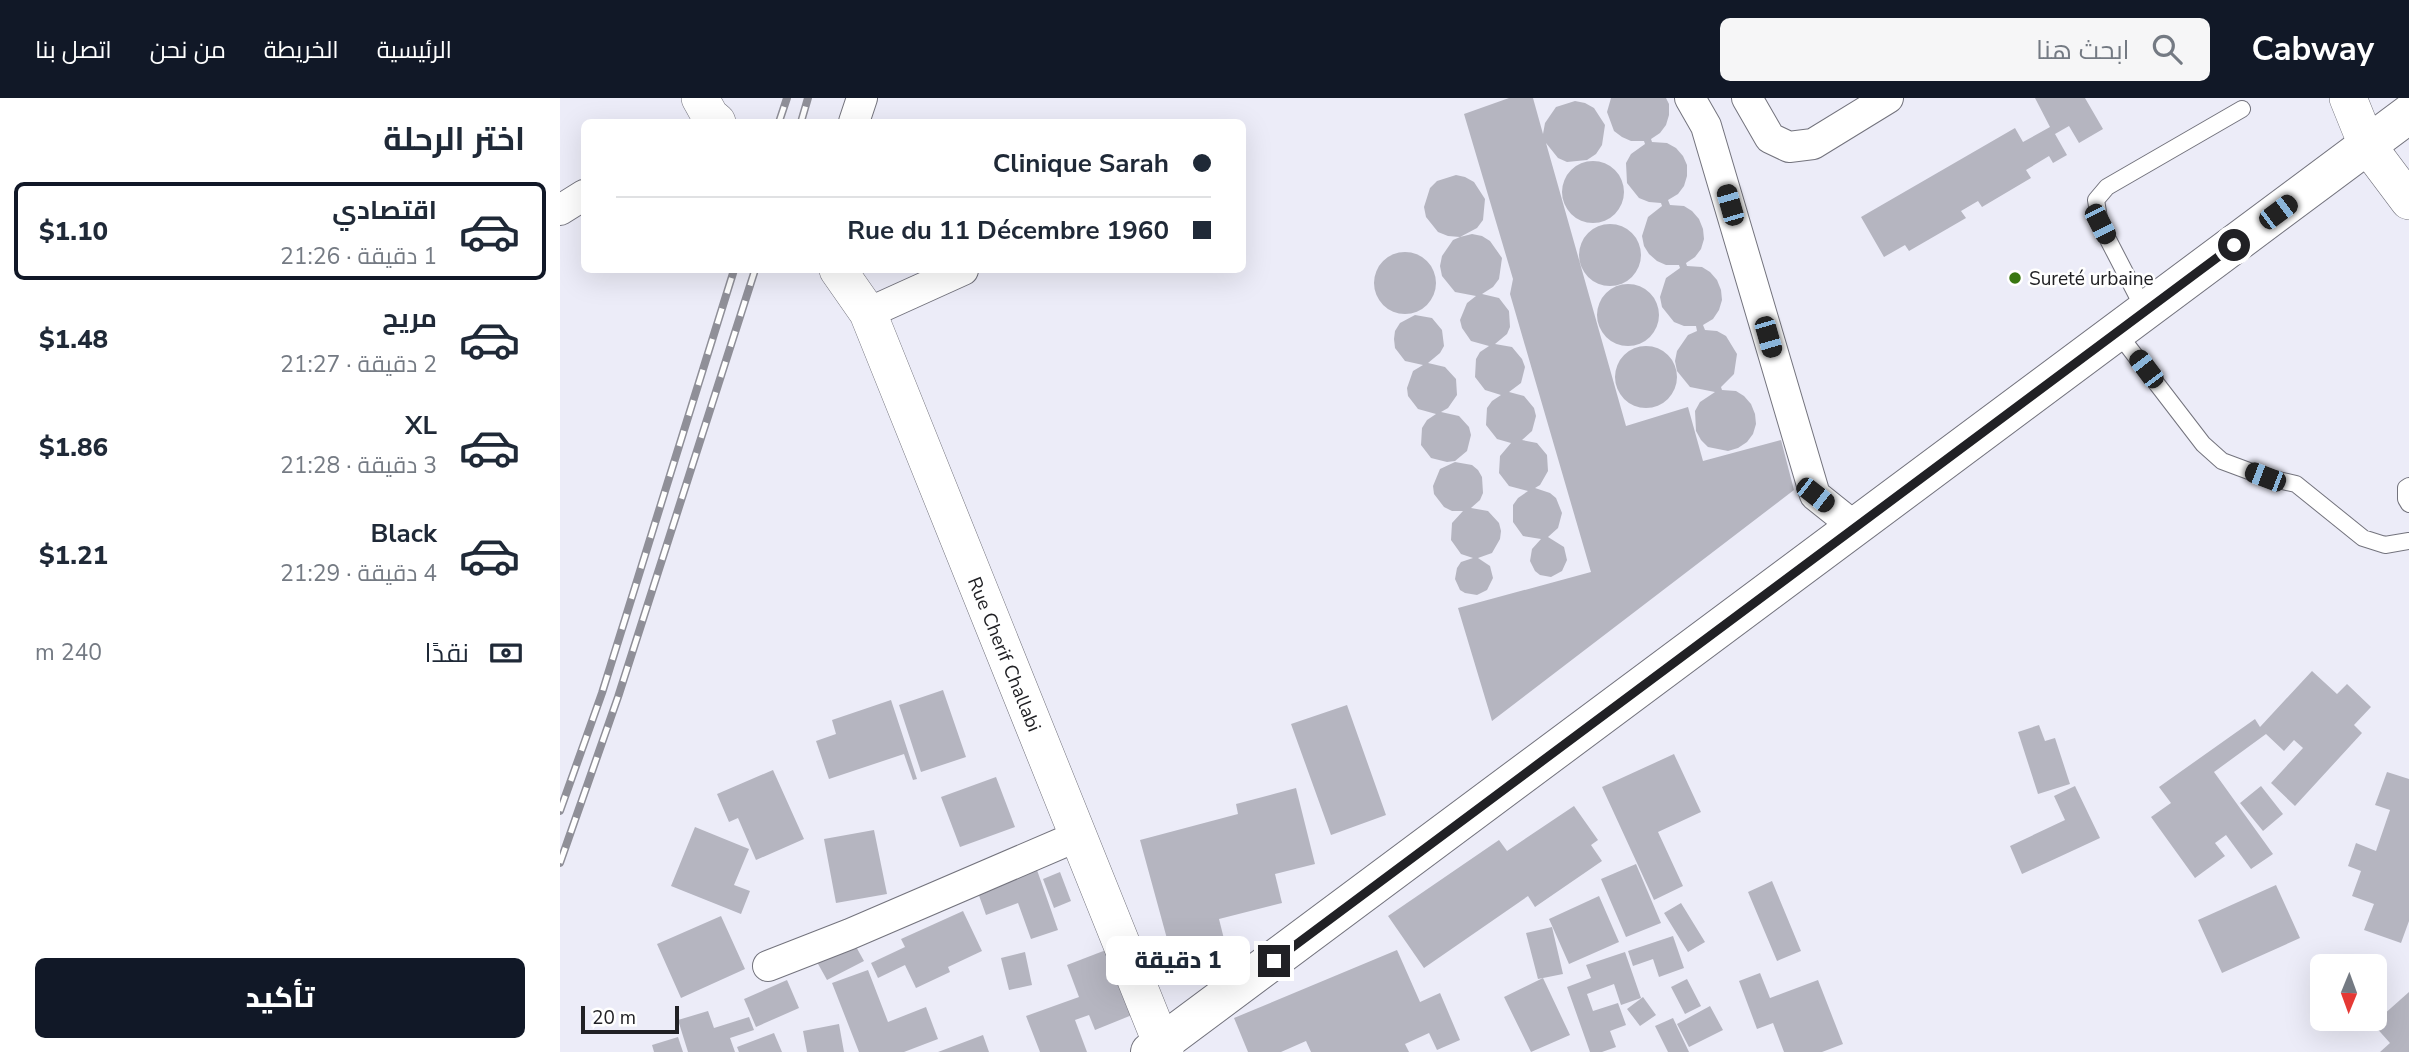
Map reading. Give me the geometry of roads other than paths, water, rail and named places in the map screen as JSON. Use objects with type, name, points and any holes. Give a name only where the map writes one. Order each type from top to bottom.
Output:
[{"type":"main road","points":[[1159,1049],[2409,114]]},
{"type":"street","points":[[855,119],[862,98]]},
{"type":"street","points":[[1690,98],[1706,126],[1815,495],[1855,527]]},
{"type":"street","points":[[1747,98],[1770,138],[1790,147],[1813,144],[1888,98]]},
{"type":"street","points":[[2348,98],[2367,145],[2409,201]]},
{"type":"street","points":[[560,210],[581,197]]},
{"type":"street","name":"Rue Cherif Challabi","points":[[840,273],[868,313],[1078,836],[1159,1049]]},
{"type":"street","points":[[868,313],[956,273]]},
{"type":"street","points":[[768,966],[850,934],[1078,836]]},
{"type":"lane","points":[[2242,109],[2106,187],[2096,200],[2100,224],[2131,321],[2203,444],[2222,461],[2265,477],[2297,484],[2363,538],[2385,545],[2409,541]]},
{"type":"lane","points":[[2409,486],[2406,488],[2409,504]]},
{"type":"railway","points":[[780,119],[787,98]]},
{"type":"railway","points":[[802,119],[808,98]]},
{"type":"railway","points":[[560,811],[602,693],[733,273]]},
{"type":"railway","points":[[560,863],[618,697],[754,273]]},
{"type":"place","name":"Sureté urbaine","points":[[2015,278]]}]
